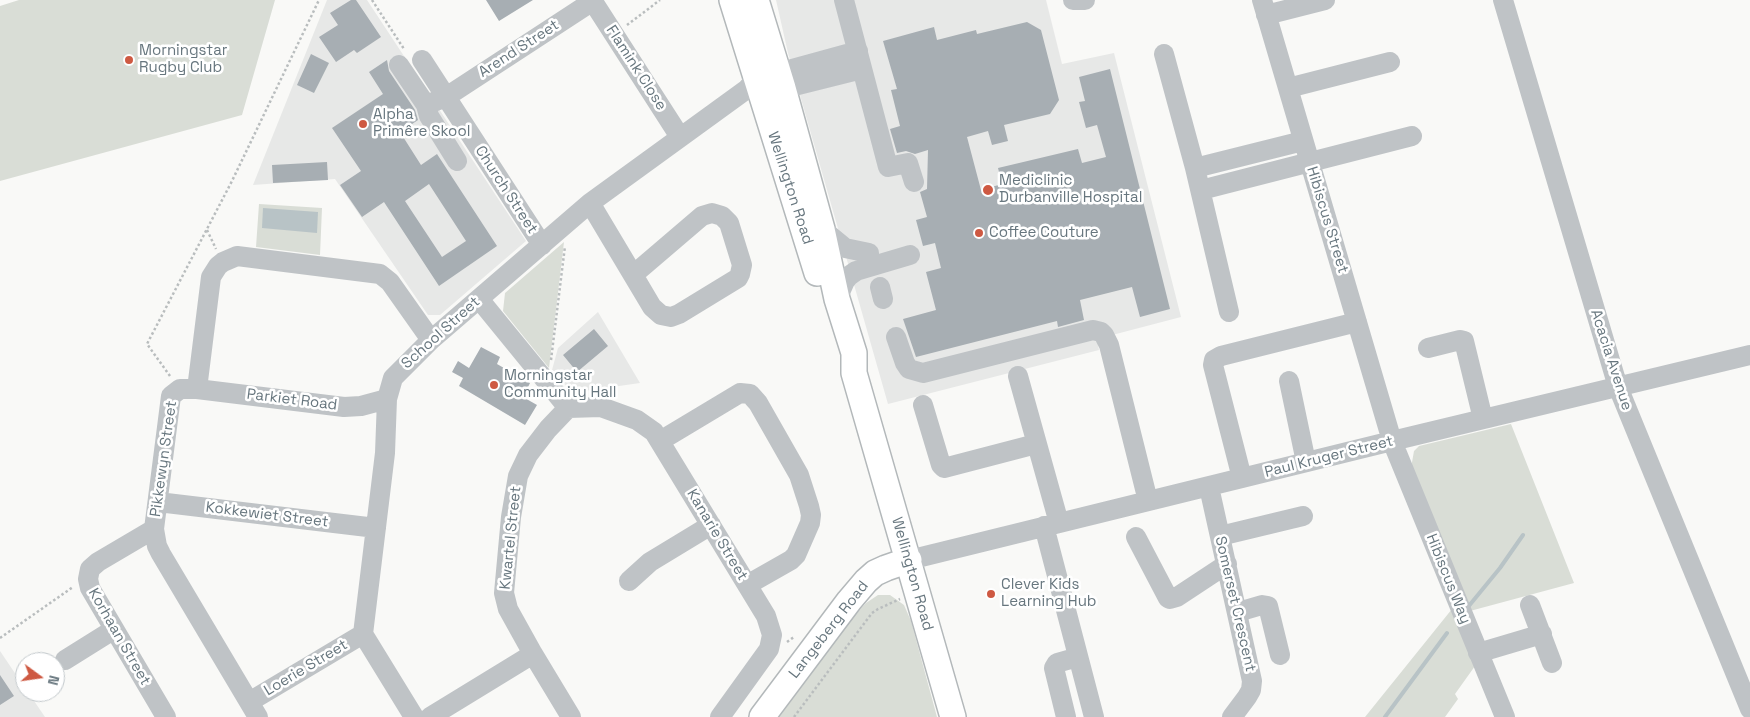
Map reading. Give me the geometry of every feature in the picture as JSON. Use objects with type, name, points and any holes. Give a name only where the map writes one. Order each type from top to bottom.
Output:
[{"type":"main road","name":"Wellington Road","points":[[732,0],[822,229],[833,298]]},
{"type":"main road","name":"Wellington Road","points":[[756,0],[765,85],[833,298],[854,353],[854,373],[953,717]]},
{"type":"main road","name":"Langeberg Road","points":[[762,717],[866,581],[886,568],[909,560]]},
{"type":"street","name":"Flamink Close","points":[[593,0],[680,137]]},
{"type":"street","name":"Arend Street","points":[[426,105],[446,97],[593,0]]},
{"type":"street","points":[[844,0],[888,167],[908,163],[914,182]]},
{"type":"street","points":[[1074,0],[1085,0]]},
{"type":"street","points":[[1264,8],[1325,0]]},
{"type":"street","name":"Acacia Avenue","points":[[1503,0],[1618,387],[1750,709]]},
{"type":"street","name":"Hibiscus Street","points":[[1264,8],[1392,441]]},
{"type":"street","points":[[1164,54],[1195,168],[1230,312]]},
{"type":"street","name":"Church Street","points":[[422,60],[542,245]]},
{"type":"street","points":[[765,85],[860,60]]},
{"type":"street","points":[[1288,88],[1390,62]]},
{"type":"street","points":[[399,65],[426,105],[429,116],[457,161]]},
{"type":"street","name":"School Street","points":[[363,634],[385,453],[387,398],[393,378],[431,340],[590,203],[680,137],[765,85]]},
{"type":"street","points":[[1200,190],[1412,136]]},
{"type":"street","points":[[1195,168],[1303,141]]},
{"type":"street","points":[[590,203],[633,275],[656,312],[661,315],[671,317],[679,314],[738,278],[742,266],[729,223],[722,216],[712,213],[702,216],[633,275]]},
{"type":"street","points":[[822,229],[845,248],[869,252],[849,264],[840,273],[833,298]]},
{"type":"street","points":[[833,298],[845,281],[856,271],[910,255]]},
{"type":"street","points":[[223,262],[230,258],[244,256],[380,274],[390,282],[431,340]]},
{"type":"street","name":"Pikkewyn Street","points":[[223,262],[214,271],[209,283],[188,389],[171,396],[154,529],[160,554],[253,710]]},
{"type":"street","points":[[479,300],[568,408]]},
{"type":"street","points":[[1242,478],[1213,365],[1214,360],[1220,356],[1357,322]]},
{"type":"street","points":[[896,337],[909,369],[923,373],[1093,330],[1101,332],[1109,345],[1148,501]]},
{"type":"street","points":[[1428,348],[1460,340],[1464,341],[1471,362],[1483,419]]},
{"type":"street","name":"Paul Kruger Street","points":[[909,560],[1750,355]]},
{"type":"street","points":[[1018,376],[1036,444],[1078,657],[1092,716]]},
{"type":"street","points":[[1289,381],[1306,462]]},
{"type":"street","name":"Parkiet Road","points":[[188,389],[344,407],[361,406],[387,398]]},
{"type":"street","points":[[660,441],[740,393],[750,394],[758,403],[798,475],[810,506],[811,515],[810,523],[796,555],[791,560],[747,585]]},
{"type":"street","points":[[923,404],[941,465],[944,468],[1036,444]]},
{"type":"street","name":"Kanarie Street","points":[[568,408],[601,407],[637,420],[654,432],[769,622],[772,635],[766,656],[720,717]]},
{"type":"street","name":"Kwartel Street","points":[[568,408],[548,429],[524,461],[518,476],[511,517],[505,599],[508,609],[533,654],[571,717]]},
{"type":"street","name":"Hibiscus Way","points":[[1392,441],[1505,717]]},
{"type":"street","name":"Somerset Crescent","points":[[1209,487],[1252,681],[1251,690],[1232,717]]},
{"type":"street","name":"Kokkewiet Street","points":[[158,502],[376,528]]},
{"type":"street","points":[[1220,536],[1303,516]]},
{"type":"street","points":[[629,581],[650,562],[711,525]]},
{"type":"street","name":"Korhaan Street","points":[[154,529],[98,562],[90,569],[89,575],[90,588],[166,717]]},
{"type":"street","points":[[1136,538],[1170,600],[1177,598],[1227,564]]},
{"type":"street","points":[[1238,612],[1262,605],[1268,606],[1280,655]]},
{"type":"street","points":[[1530,605],[1552,663]]},
{"type":"street","points":[[65,660],[114,630]]},
{"type":"street","points":[[363,634],[414,717]]},
{"type":"street","name":"Loerie Street","points":[[253,710],[363,634]]},
{"type":"street","points":[[1478,653],[1542,634]]},
{"type":"street","points":[[430,717],[533,654]]},
{"type":"street","points":[[1066,717],[1054,668],[1057,663],[1078,657]]},
{"type":"path","points":[[188,389],[147,344],[232,181],[319,0]]},
{"type":"path","points":[[372,0],[412,61],[422,60]]},
{"type":"path","points":[[614,35],[660,0]]},
{"type":"path","points":[[548,384],[568,223]]},
{"type":"path","points":[[207,230],[223,262]]},
{"type":"path","points":[[0,638],[89,575]]},
{"type":"path","points":[[794,717],[872,613],[900,599]]},
{"type":"shaded area","name":"Morningstar Rugby Club","points":[[19,0],[275,0],[242,115],[0,181],[0,6]]},
{"type":"shaded area","name":"Alpha Primêre Skool","points":[[327,0],[367,0],[526,241],[440,315],[428,315],[335,179],[253,185]]},
{"type":"shaded area","name":"Mediclinic Durbanville Hospital","points":[[776,0],[1046,0],[1062,64],[1114,53],[1181,317],[1097,339],[1099,350],[888,404],[788,53]]},
{"type":"shaded area","points":[[259,204],[322,208],[320,255],[256,247]]},
{"type":"shaded area","points":[[263,208],[318,212],[317,233],[262,228]]},
{"type":"shaded area","points":[[564,242],[549,368],[503,311],[505,293]]},
{"type":"shaded area","points":[[598,312],[640,383],[577,392],[571,391],[552,370],[558,348]]},
{"type":"shaded area","points":[[1511,424],[1574,583],[1470,611],[1411,468],[1414,451],[1419,446]]},
{"type":"shaded area","points":[[878,595],[890,595],[904,605],[911,621],[937,717],[779,717],[853,617],[866,603]]},
{"type":"shaded area","points":[[1452,609],[1475,666],[1455,694],[1458,699],[1445,717],[1365,717]]},
{"type":"shaded area","points":[[0,651],[15,673],[15,702],[35,702],[45,717],[0,717]]},
{"type":"building","points":[[351,0],[356,0],[381,37],[357,53],[354,50],[336,62],[319,37],[338,25],[330,13]]},
{"type":"building","points":[[486,0],[533,0],[499,21]]},
{"type":"building","points":[[1027,22],[1041,30],[1059,100],[1050,114],[1004,125],[1008,141],[992,145],[988,131],[967,137],[981,190],[1002,184],[998,168],[1078,149],[1082,163],[1106,157],[1097,125],[1086,128],[1079,102],[1085,101],[1079,77],[1110,69],[1170,309],[1140,317],[1132,287],[1080,300],[1084,320],[1058,327],[1057,321],[916,357],[903,319],[936,310],[926,272],[941,268],[935,243],[923,246],[916,220],[927,217],[920,192],[927,189],[928,150],[915,154],[906,151],[897,153],[890,129],[900,126],[891,90],[897,89],[883,41],[934,27],[937,40],[976,30],[977,34]]},
{"type":"building","points":[[311,54],[329,63],[314,93],[297,85]]},
{"type":"building","points":[[387,60],[389,71],[415,110],[418,120],[400,132],[421,165],[437,154],[497,246],[439,286],[384,202],[362,217],[340,185],[361,171],[332,128],[383,94],[369,72]],"holes":[[[429,184],[466,241],[442,257],[405,201]]]},
{"type":"building","points":[[327,162],[328,180],[273,183],[272,165]]},
{"type":"building","points":[[594,329],[608,346],[577,372],[563,355]]},
{"type":"building","name":"Morningstar Community Hall","points":[[481,347],[500,357],[497,364],[530,383],[523,397],[537,405],[525,425],[459,386],[463,378],[452,372],[458,361],[469,368]]},
{"type":"building","points":[[0,675],[14,696],[0,705]]},
{"type":"waterway","points":[[1468,607],[1500,568],[1523,535]]},
{"type":"waterway","points":[[1385,717],[1447,633]]},
{"type":"place","name":"Morningstar Rugby Club","points":[[129,60]]},
{"type":"place","name":"Alpha Primêre Skool","points":[[363,124]]},
{"type":"place","name":"Mediclinic Durbanville Hospital","points":[[988,190]]},
{"type":"place","name":"Coffee Couture","points":[[979,233]]},
{"type":"place","name":"Morningstar Community Hall","points":[[494,385]]},
{"type":"place","name":"Clever Kids Learning Hub","points":[[991,594]]}]
